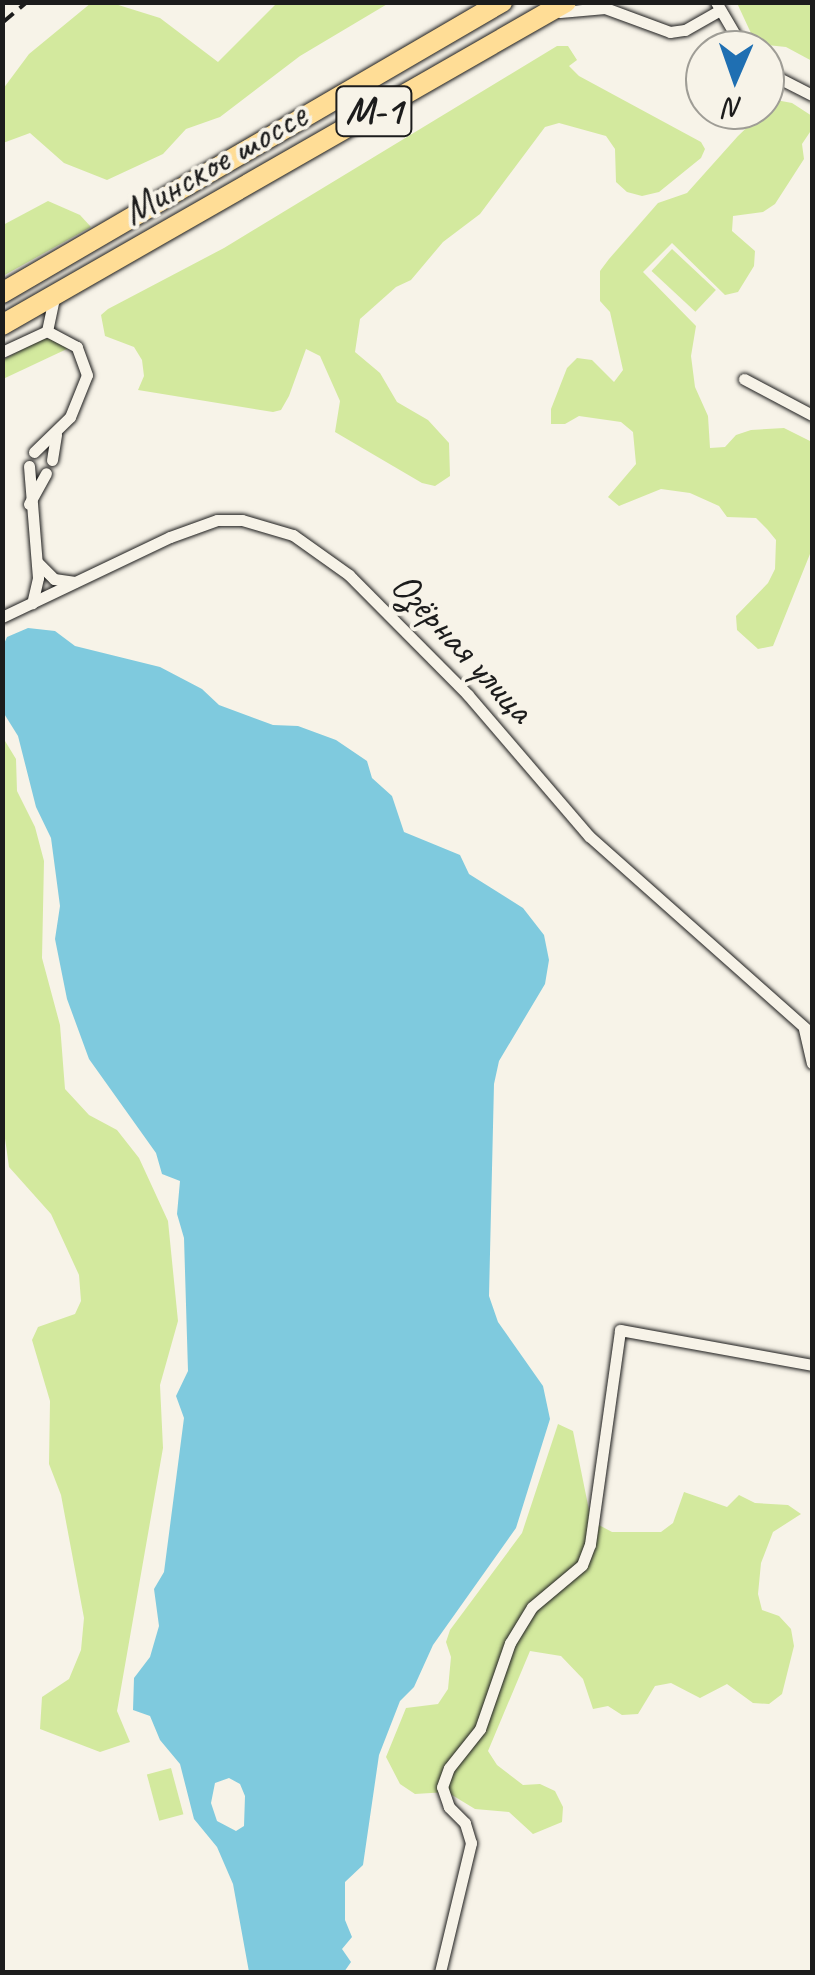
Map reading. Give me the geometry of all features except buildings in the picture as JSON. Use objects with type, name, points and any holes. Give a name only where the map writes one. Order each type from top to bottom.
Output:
[{"type":"highway","name":"Минское шоссе","points":[[2,293],[502,2]]},
{"type":"highway","name":"Минское шоссе","points":[[2,325],[566,2]]},
{"type":"street","points":[[542,16],[605,8],[656,30],[678,32],[718,6],[732,30]]},
{"type":"street","points":[[785,81],[812,94]]},
{"type":"street","points":[[47,331],[54,297]]},
{"type":"street","points":[[2,352],[47,331]]},
{"type":"street","points":[[34,452],[56,434],[84,391],[86,364],[77,347],[47,331]]},
{"type":"street","points":[[744,379],[812,414]]},
{"type":"street","points":[[52,460],[56,434]]},
{"type":"street","points":[[29,466],[36,561],[32,603]]},
{"type":"street","points":[[29,504],[46,473]]},
{"type":"street","name":"Озёрная улица","points":[[2,617],[170,537],[216,520],[265,524],[323,552],[468,695],[590,836],[808,1032],[812,1063]]},
{"type":"street","points":[[36,561],[54,579],[75,582]]},
{"type":"street","points":[[440,1972],[471,1843],[465,1822],[449,1807],[442,1787],[449,1768],[480,1728],[510,1643],[532,1607],[582,1564],[590,1544],[620,1330],[812,1365]]},
{"type":"green space","points":[[91,3],[112,3],[160,18],[218,62],[277,3],[389,3],[300,56],[220,117],[186,129],[163,154],[107,180],[64,163],[30,133],[3,143],[3,89],[29,54]]},
{"type":"green space","points":[[737,3],[812,3],[812,61],[785,47],[785,30],[750,30]]},
{"type":"green space","points":[[557,46],[568,46],[577,60],[569,66],[579,76],[701,142],[705,149],[701,158],[659,192],[642,196],[627,192],[616,182],[615,149],[606,136],[559,123],[545,127],[480,214],[443,242],[411,280],[396,287],[360,319],[355,352],[380,373],[397,402],[428,420],[449,443],[450,476],[435,486],[422,483],[335,432],[340,401],[320,356],[306,349],[289,396],[281,410],[273,412],[138,390],[144,376],[142,360],[134,347],[105,336],[101,315],[108,309],[224,248]]},
{"type":"green space","points":[[785,102],[812,116],[812,129],[802,144],[804,159],[775,204],[763,212],[733,216],[732,231],[755,251],[754,266],[738,292],[725,295],[672,243],[643,272],[696,326],[691,356],[695,387],[708,416],[710,448],[725,447],[736,435],[751,430],[784,428],[812,442],[812,549],[773,646],[758,649],[737,630],[736,616],[768,583],[775,569],[776,540],[767,529],[756,518],[727,517],[719,506],[690,493],[661,489],[619,506],[608,497],[636,464],[633,432],[621,422],[579,416],[565,424],[551,424],[551,409],[567,368],[577,358],[592,360],[614,382],[623,370],[610,312],[600,301],[600,271],[658,203],[687,193],[744,130],[785,130]]},
{"type":"green space","points":[[48,201],[80,215],[91,227],[3,276],[3,225]]},
{"type":"green space","points":[[672,249],[716,290],[695,312],[652,271]]},
{"type":"green space","points":[[41,339],[54,339],[69,348],[3,379],[3,360]]},
{"type":"green space","points":[[2,736],[16,759],[17,791],[35,827],[44,861],[42,958],[60,1025],[65,1089],[89,1115],[117,1130],[139,1158],[168,1221],[178,1321],[160,1385],[163,1448],[117,1711],[130,1742],[100,1752],[40,1729],[42,1697],[69,1679],[81,1650],[84,1618],[61,1495],[49,1464],[50,1401],[32,1340],[38,1327],[75,1314],[81,1301],[79,1275],[51,1214],[9,1167],[2,1117]]},
{"type":"green space","points":[[558,1424],[573,1431],[589,1510],[597,1524],[612,1532],[661,1532],[673,1523],[684,1492],[727,1507],[739,1495],[755,1503],[788,1505],[801,1514],[773,1532],[761,1563],[758,1594],[762,1610],[779,1616],[791,1629],[794,1646],[782,1694],[769,1704],[753,1703],[727,1684],[700,1698],[671,1683],[655,1686],[638,1714],[622,1715],[608,1706],[593,1709],[583,1679],[561,1656],[530,1651],[488,1751],[497,1765],[523,1785],[540,1784],[555,1791],[563,1807],[562,1822],[533,1834],[509,1812],[475,1809],[447,1792],[415,1794],[400,1784],[386,1757],[406,1708],[438,1704],[448,1689],[451,1657],[446,1642],[450,1630],[522,1533]]},
{"type":"green space","points":[[171,1768],[183,1814],[159,1821],[147,1774]]},
{"type":"water","points":[[28,628],[55,631],[75,646],[160,667],[202,689],[219,705],[273,725],[298,726],[336,740],[367,761],[372,778],[392,796],[404,832],[460,855],[469,874],[523,908],[544,935],[549,960],[545,984],[499,1061],[494,1084],[489,1296],[498,1322],[543,1386],[550,1419],[516,1528],[433,1645],[414,1687],[400,1701],[379,1755],[363,1865],[345,1882],[345,1920],[352,1937],[342,1949],[351,1962],[344,1972],[249,1972],[233,1884],[217,1847],[194,1819],[180,1764],[160,1740],[150,1716],[133,1710],[134,1678],[150,1657],[159,1626],[154,1589],[164,1572],[184,1418],[176,1396],[188,1371],[184,1238],[177,1214],[180,1181],[162,1174],[156,1153],[89,1059],[67,999],[55,939],[60,906],[51,838],[36,807],[18,736],[3,712],[3,646],[7,637]],"holes":[[[229,1778],[240,1784],[245,1796],[244,1826],[236,1831],[217,1821],[211,1803],[215,1783]]]},
{"type":"railway","points":[[2,23],[27,2]]}]
